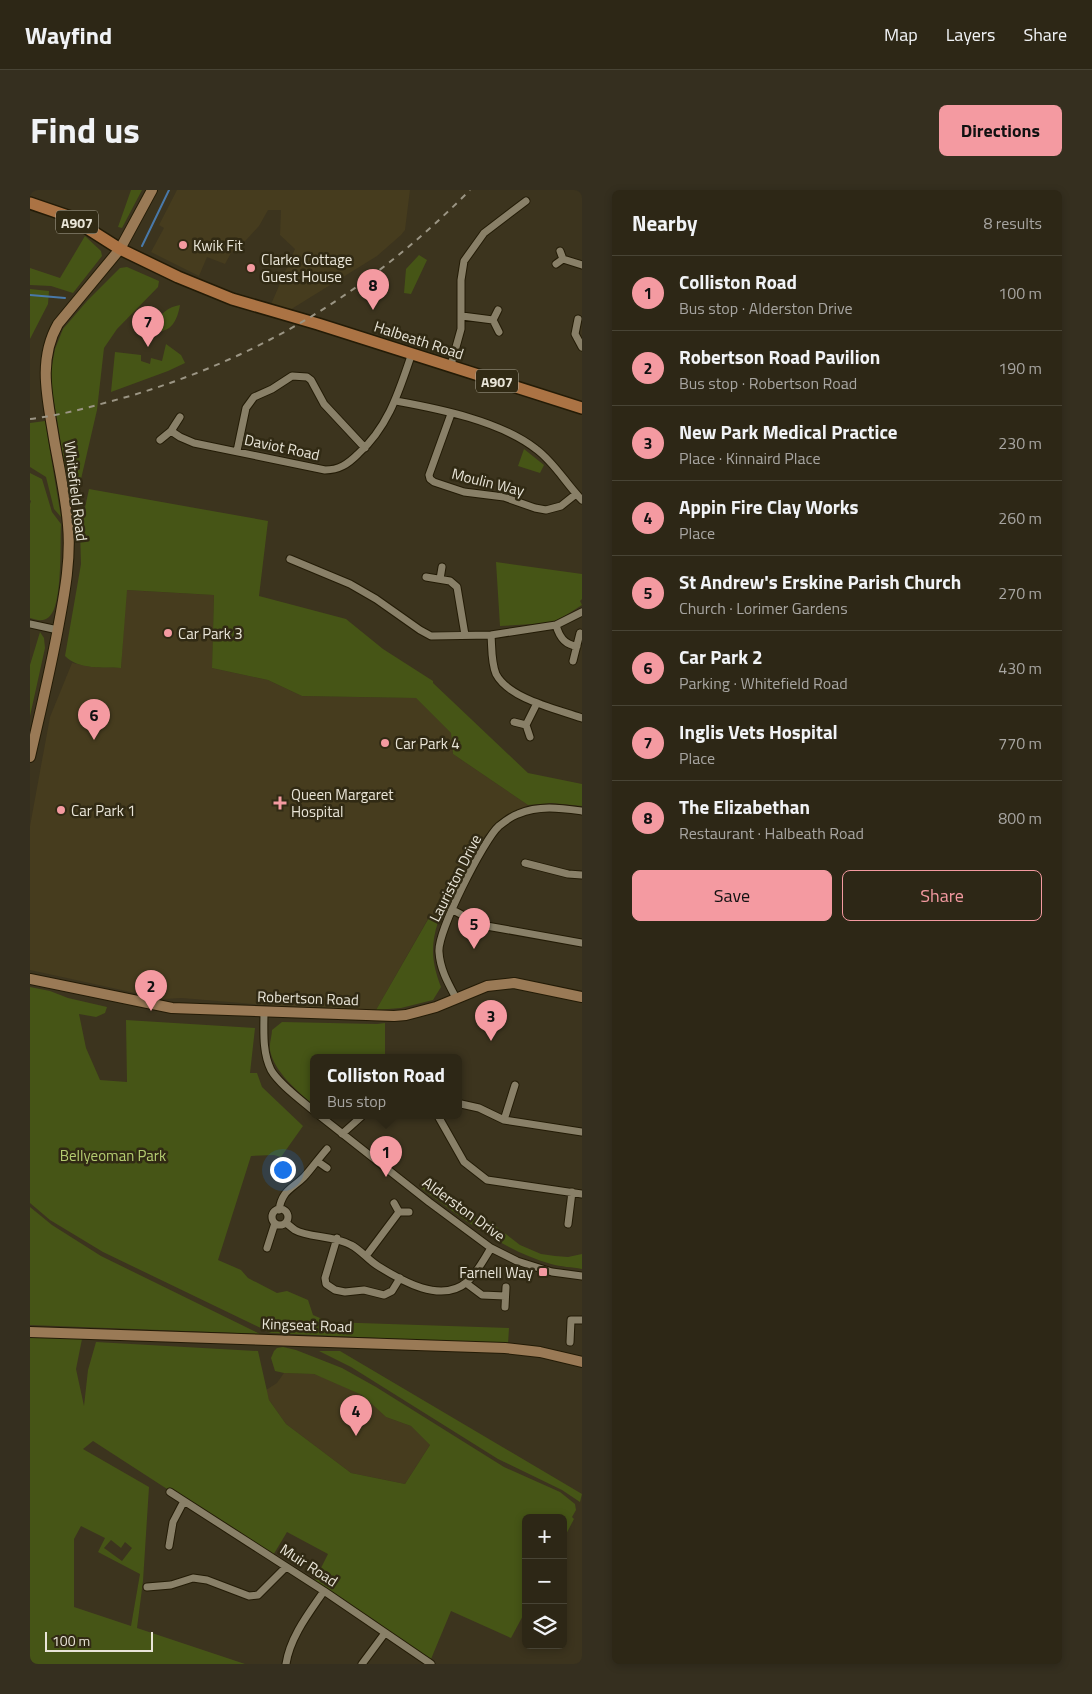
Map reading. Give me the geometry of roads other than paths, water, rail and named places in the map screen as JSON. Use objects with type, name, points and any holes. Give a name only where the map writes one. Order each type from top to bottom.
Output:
[{"type":"main road","name":"Halbeath Road","points":[[30,203],[68,216],[120,249],[178,277],[232,299],[285,313],[582,408]]},
{"type":"street","name":"Whitefield Road","points":[[30,757],[58,630],[67,573],[68,525],[46,387],[46,354],[52,334],[58,324],[120,249],[152,190]]},
{"type":"street","points":[[451,366],[461,329],[461,280],[464,261],[484,233],[526,201]]},
{"type":"street","points":[[560,251],[563,259]]},
{"type":"street","points":[[556,264],[563,259]]},
{"type":"street","points":[[563,259],[582,265]]},
{"type":"street","points":[[493,320],[498,310]]},
{"type":"street","points":[[462,316],[493,320]]},
{"type":"street","points":[[578,319],[576,334],[582,347]]},
{"type":"street","points":[[493,320],[499,332]]},
{"type":"street","name":"Daviot Road","points":[[171,431],[194,443],[325,470],[341,468],[365,448],[383,426],[396,401],[412,353]]},
{"type":"street","points":[[237,451],[246,408],[254,397],[272,389],[292,376],[307,377],[311,380],[324,404],[365,448]]},
{"type":"street","points":[[396,401],[432,407],[504,430],[537,450],[550,462],[582,500]]},
{"type":"street","name":"Moulin Way","points":[[451,414],[430,475],[430,479],[434,482],[464,492],[504,497],[546,510],[561,506],[576,494]]},
{"type":"street","points":[[160,440],[171,431],[180,418]]},
{"type":"street","points":[[290,560],[350,584],[431,636],[492,635],[556,625],[582,612]]},
{"type":"street","points":[[440,579],[442,567]]},
{"type":"street","points":[[426,577],[450,581],[457,587],[465,635]]},
{"type":"street","points":[[30,624],[58,630]]},
{"type":"street","points":[[556,625],[559,636],[570,646],[576,646]]},
{"type":"street","points":[[573,661],[580,633]]},
{"type":"street","points":[[492,635],[496,674],[512,691],[537,703],[582,718]]},
{"type":"street","points":[[530,738],[526,725],[537,703]]},
{"type":"street","points":[[514,722],[526,725]]},
{"type":"street","name":"Lauriston Drive","points":[[456,998],[442,969],[438,950],[441,935],[451,910],[478,857],[498,826],[518,814],[547,807],[582,811]]},
{"type":"street","points":[[525,863],[568,874],[582,875]]},
{"type":"street","points":[[451,910],[481,925],[582,943]]},
{"type":"street","name":"Robertson Road","points":[[30,979],[172,1008],[394,1016],[406,1015],[436,1007],[487,986],[514,984],[582,997]]},
{"type":"street","points":[[264,1011],[264,1046],[271,1070],[290,1091],[310,1107]]},
{"type":"street","points":[[504,1120],[515,1085]]},
{"type":"street","points":[[462,1104],[479,1108],[504,1120],[582,1132]]},
{"type":"street","name":"Alderston Drive","points":[[324,1119],[429,1202],[492,1248],[526,1264],[552,1272],[582,1276]]},
{"type":"street","points":[[342,1134],[359,1119]]},
{"type":"street","points":[[440,1119],[464,1162],[487,1180],[582,1194]]},
{"type":"street","points":[[279,1210],[282,1197],[304,1177],[327,1149]]},
{"type":"street","points":[[317,1161],[327,1168]]},
{"type":"street","points":[[568,1224],[572,1192]]},
{"type":"street","points":[[394,1203],[399,1212]]},
{"type":"street","points":[[268,1248],[275,1223],[273,1214],[279,1210],[284,1210],[288,1218],[286,1223]]},
{"type":"street","points":[[399,1212],[409,1212]]},
{"type":"street","points":[[366,1256],[399,1212]]},
{"type":"street","points":[[275,1223],[282,1225],[286,1223]]},
{"type":"street","points":[[286,1223],[296,1231],[337,1238],[352,1245],[377,1265],[400,1278],[429,1290],[439,1291],[457,1288],[466,1283],[492,1248]]},
{"type":"street","points":[[337,1238],[325,1278],[326,1284],[335,1290],[345,1292],[364,1290],[384,1295],[392,1291],[400,1278]]},
{"type":"street","points":[[466,1283],[482,1295],[505,1296]]},
{"type":"street","points":[[505,1307],[506,1287]]},
{"type":"street","points":[[570,1342],[572,1320],[582,1320]]},
{"type":"street","name":"Kingseat Road","points":[[30,1332],[505,1348],[540,1352],[582,1362]]},
{"type":"street","name":"Muir Road","points":[[170,1492],[324,1591],[431,1664]]},
{"type":"street","points":[[169,1546],[173,1522],[184,1501]]},
{"type":"street","points":[[147,1587],[171,1584],[193,1578],[207,1580],[249,1596],[258,1596],[286,1567]]},
{"type":"street","points":[[286,1664],[288,1652],[301,1625],[324,1591]]},
{"type":"street","points":[[362,1664],[386,1632]]},
{"type":"waterway","points":[[142,246],[169,190]]},
{"type":"waterway","points":[[30,295],[65,298]]},
{"type":"railway","points":[[30,419],[93,406],[179,380],[226,361],[271,339],[314,315],[355,288],[433,226],[470,190]]},
{"type":"place","name":"Kwik Fit","points":[[183,245]]},
{"type":"place","name":"Clarke Cottage Guest House","points":[[251,268]]},
{"type":"place","name":"The Elizabethan","points":[[373,310]]},
{"type":"place","name":"Inglis Vets Hospital","points":[[148,347]]},
{"type":"place","name":"Car Park 3","points":[[168,633]]},
{"type":"place","name":"Car Park 2","points":[[94,740]]},
{"type":"place","name":"Car Park 4","points":[[385,743]]},
{"type":"place","name":"Queen Margaret Hospital","points":[[280,803]]},
{"type":"place","name":"Car Park 1","points":[[61,810]]},
{"type":"place","name":"St Andrew's Erskine Parish Church","points":[[474,949]]},
{"type":"place","name":"Robertson Road Pavilion","points":[[151,1011]]},
{"type":"place","name":"New Park Medical Practice","points":[[491,1041]]},
{"type":"place","name":"Colliston Road","points":[[386,1177]]},
{"type":"place","name":"Farnell Way","points":[[543,1272]]},
{"type":"place","name":"Appin Fire Clay Works","points":[[356,1436]]},
{"type":"park label","name":"Bellyeoman Park","points":[[113,1155]]}]
